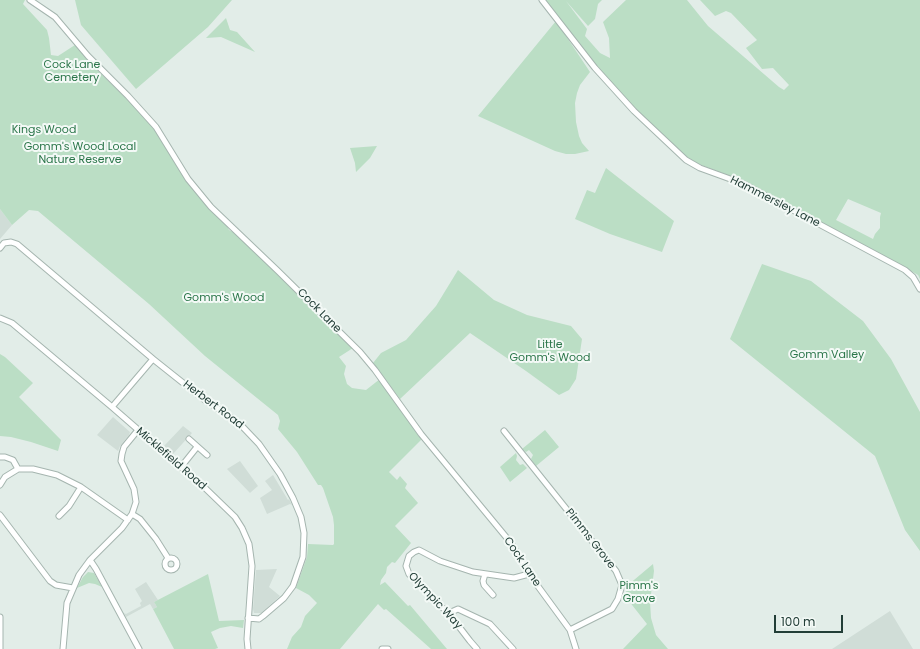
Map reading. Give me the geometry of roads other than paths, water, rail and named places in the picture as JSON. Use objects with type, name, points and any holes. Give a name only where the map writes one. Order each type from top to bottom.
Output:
[{"type":"street","name":"Cock Lane","points":[[30,0],[55,18],[88,56],[128,96],[156,127],[188,179],[211,207],[360,352],[375,370],[421,434],[511,543],[529,574],[570,630],[576,649]]},
{"type":"street","name":"Hammersley Lane","points":[[542,0],[595,68],[634,112],[686,160],[700,168],[744,184],[905,270],[913,278],[920,289]]},
{"type":"street","name":"Herbert Road","points":[[0,248],[4,243],[11,242],[17,244],[153,359],[202,398],[225,412],[244,427],[259,444],[280,474],[299,511],[303,527],[304,550],[301,565],[293,586],[284,598],[263,616],[259,618],[248,618]]},
{"type":"street","name":"Micklefield Road","points":[[0,318],[12,323],[112,407],[226,508],[242,528],[249,544],[252,566],[248,618],[248,649]]},
{"type":"street","points":[[112,407],[153,359]]},
{"type":"street","points":[[63,649],[67,603],[72,588],[90,560],[132,514],[136,502],[134,489],[122,461],[122,454],[124,447],[138,430]]},
{"type":"street","name":"Pimms Grove","points":[[504,431],[616,571],[622,585],[618,599],[612,609],[570,630]]},
{"type":"street","points":[[189,439],[207,455]]},
{"type":"street","points":[[181,467],[197,447]]},
{"type":"street","points":[[0,457],[13,460],[18,469]]},
{"type":"street","points":[[0,485],[5,477],[18,469],[33,469],[57,475],[82,487],[128,520]]},
{"type":"street","points":[[59,516],[69,506],[82,487]]},
{"type":"street","points":[[132,514],[140,518],[168,558]]},
{"type":"street","points":[[0,515],[50,581],[56,585],[72,588]]},
{"type":"street","name":"Olympic Way","points":[[477,649],[449,613],[408,574],[406,564],[410,554],[416,550],[419,550],[440,561],[473,572],[514,578],[529,574]]},
{"type":"street","points":[[90,560],[139,649]]},
{"type":"street","points":[[485,574],[482,581],[493,595]]},
{"type":"street","points":[[449,613],[458,609],[490,624],[513,649]]},
{"type":"street","points":[[0,617],[0,649]]},
{"type":"street","points":[[382,649],[388,649]]},
{"type":"park label","name":"Cock Lane Cemetery","points":[[72,71]]},
{"type":"park label","name":"Kings Wood","points":[[44,130]]},
{"type":"park label","name":"Gomm's Wood Local Nature Reserve","points":[[80,153]]},
{"type":"park label","name":"Gomm's Wood","points":[[224,298]]},
{"type":"park label","name":"Little Gomm's Wood","points":[[550,351]]},
{"type":"park label","name":"Gomm Valley","points":[[827,355]]},
{"type":"park label","name":"Pimm's Grove","points":[[639,592]]}]
